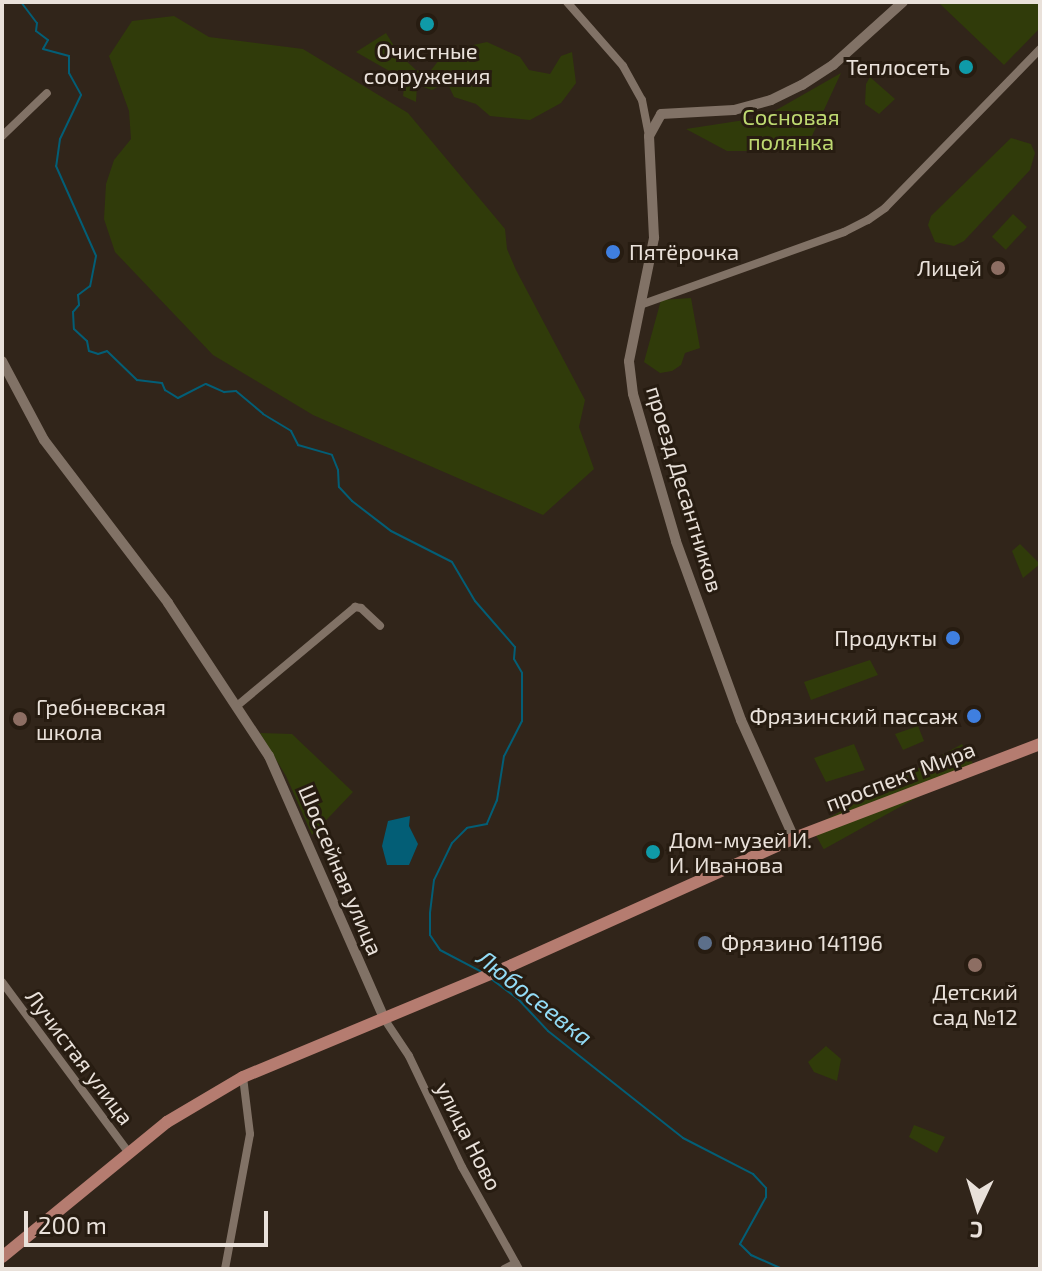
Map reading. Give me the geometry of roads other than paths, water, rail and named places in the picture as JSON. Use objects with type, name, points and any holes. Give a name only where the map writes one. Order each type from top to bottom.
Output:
[{"type":"main road","name":"проспект Мира","points":[[385,1020],[794,838],[1040,744]]},
{"type":"main road","points":[[2,1257],[184,1110],[243,1077],[385,1020]]},
{"type":"street","points":[[567,2],[623,66],[642,100],[649,136]]},
{"type":"street","points":[[642,100],[661,114],[734,110],[771,100],[833,65],[903,2]]},
{"type":"street","points":[[643,304],[844,232],[868,220],[885,208],[1040,49]]},
{"type":"street","points":[[2,136],[47,93]]},
{"type":"street","points":[[649,136],[661,114]]},
{"type":"street","name":"проезд Десантников","points":[[649,136],[654,238],[629,361],[645,439],[676,541],[734,701],[794,838]]},
{"type":"street","name":"Шоссейная улица","points":[[3,364],[44,440],[139,562],[238,705],[284,787],[385,1020]]},
{"type":"street","points":[[238,705],[355,607],[361,608],[380,626]]},
{"type":"street","name":"Лучистая улица","points":[[2,982],[129,1153]]},
{"type":"street","name":"улица Ново","points":[[385,1020],[409,1056],[462,1167],[518,1266]]},
{"type":"street","points":[[225,1269],[250,1134],[248,1097],[243,1077]]},
{"type":"street","points":[[504,1269],[518,1266]]},
{"type":"water","points":[[410,816],[409,826],[418,844],[409,865],[387,865],[382,846],[388,821]]},
{"type":"waterway","name":"Любосеевка","points":[[21,2],[37,23],[36,31],[48,40],[43,49],[69,56],[69,73],[81,95],[60,139],[56,166],[96,256],[90,286],[78,295],[79,305],[73,312],[74,329],[87,341],[89,351],[98,354],[107,351],[137,380],[162,383],[165,390],[178,398],[206,384],[224,392],[236,391],[263,414],[291,431],[298,445],[332,455],[338,470],[339,487],[352,501],[391,531],[452,562],[475,601],[515,647],[514,659],[522,673],[522,721],[504,756],[497,800],[487,824],[467,828],[452,843],[434,880],[430,913],[430,935],[440,950],[482,972]]},
{"type":"waterway","name":"Любосеевка","points":[[490,978],[519,1000],[548,1031],[683,1138],[753,1174],[766,1188],[766,1197],[740,1244],[751,1255],[783,1269]]},
{"type":"place","name":"Очистные сооружения","points":[[427,24]]},
{"type":"place","name":"Теплосеть","points":[[966,67]]},
{"type":"place","name":"Пятёрочка","points":[[613,252]]},
{"type":"place","name":"Лицей","points":[[998,268]]},
{"type":"place","name":"Продукты","points":[[953,638]]},
{"type":"place","name":"Фрязинский пассаж","points":[[974,716]]},
{"type":"place","name":"Гребневская школа","points":[[20,719]]},
{"type":"place","name":"Дом-музей И. И. Иванова","points":[[653,852]]},
{"type":"place","name":"Фрязино 141196","points":[[705,943]]},
{"type":"place","name":"Детский сад №12","points":[[975,965]]},
{"type":"park label","name":"Сосновая полянка","points":[[791,128]]}]
